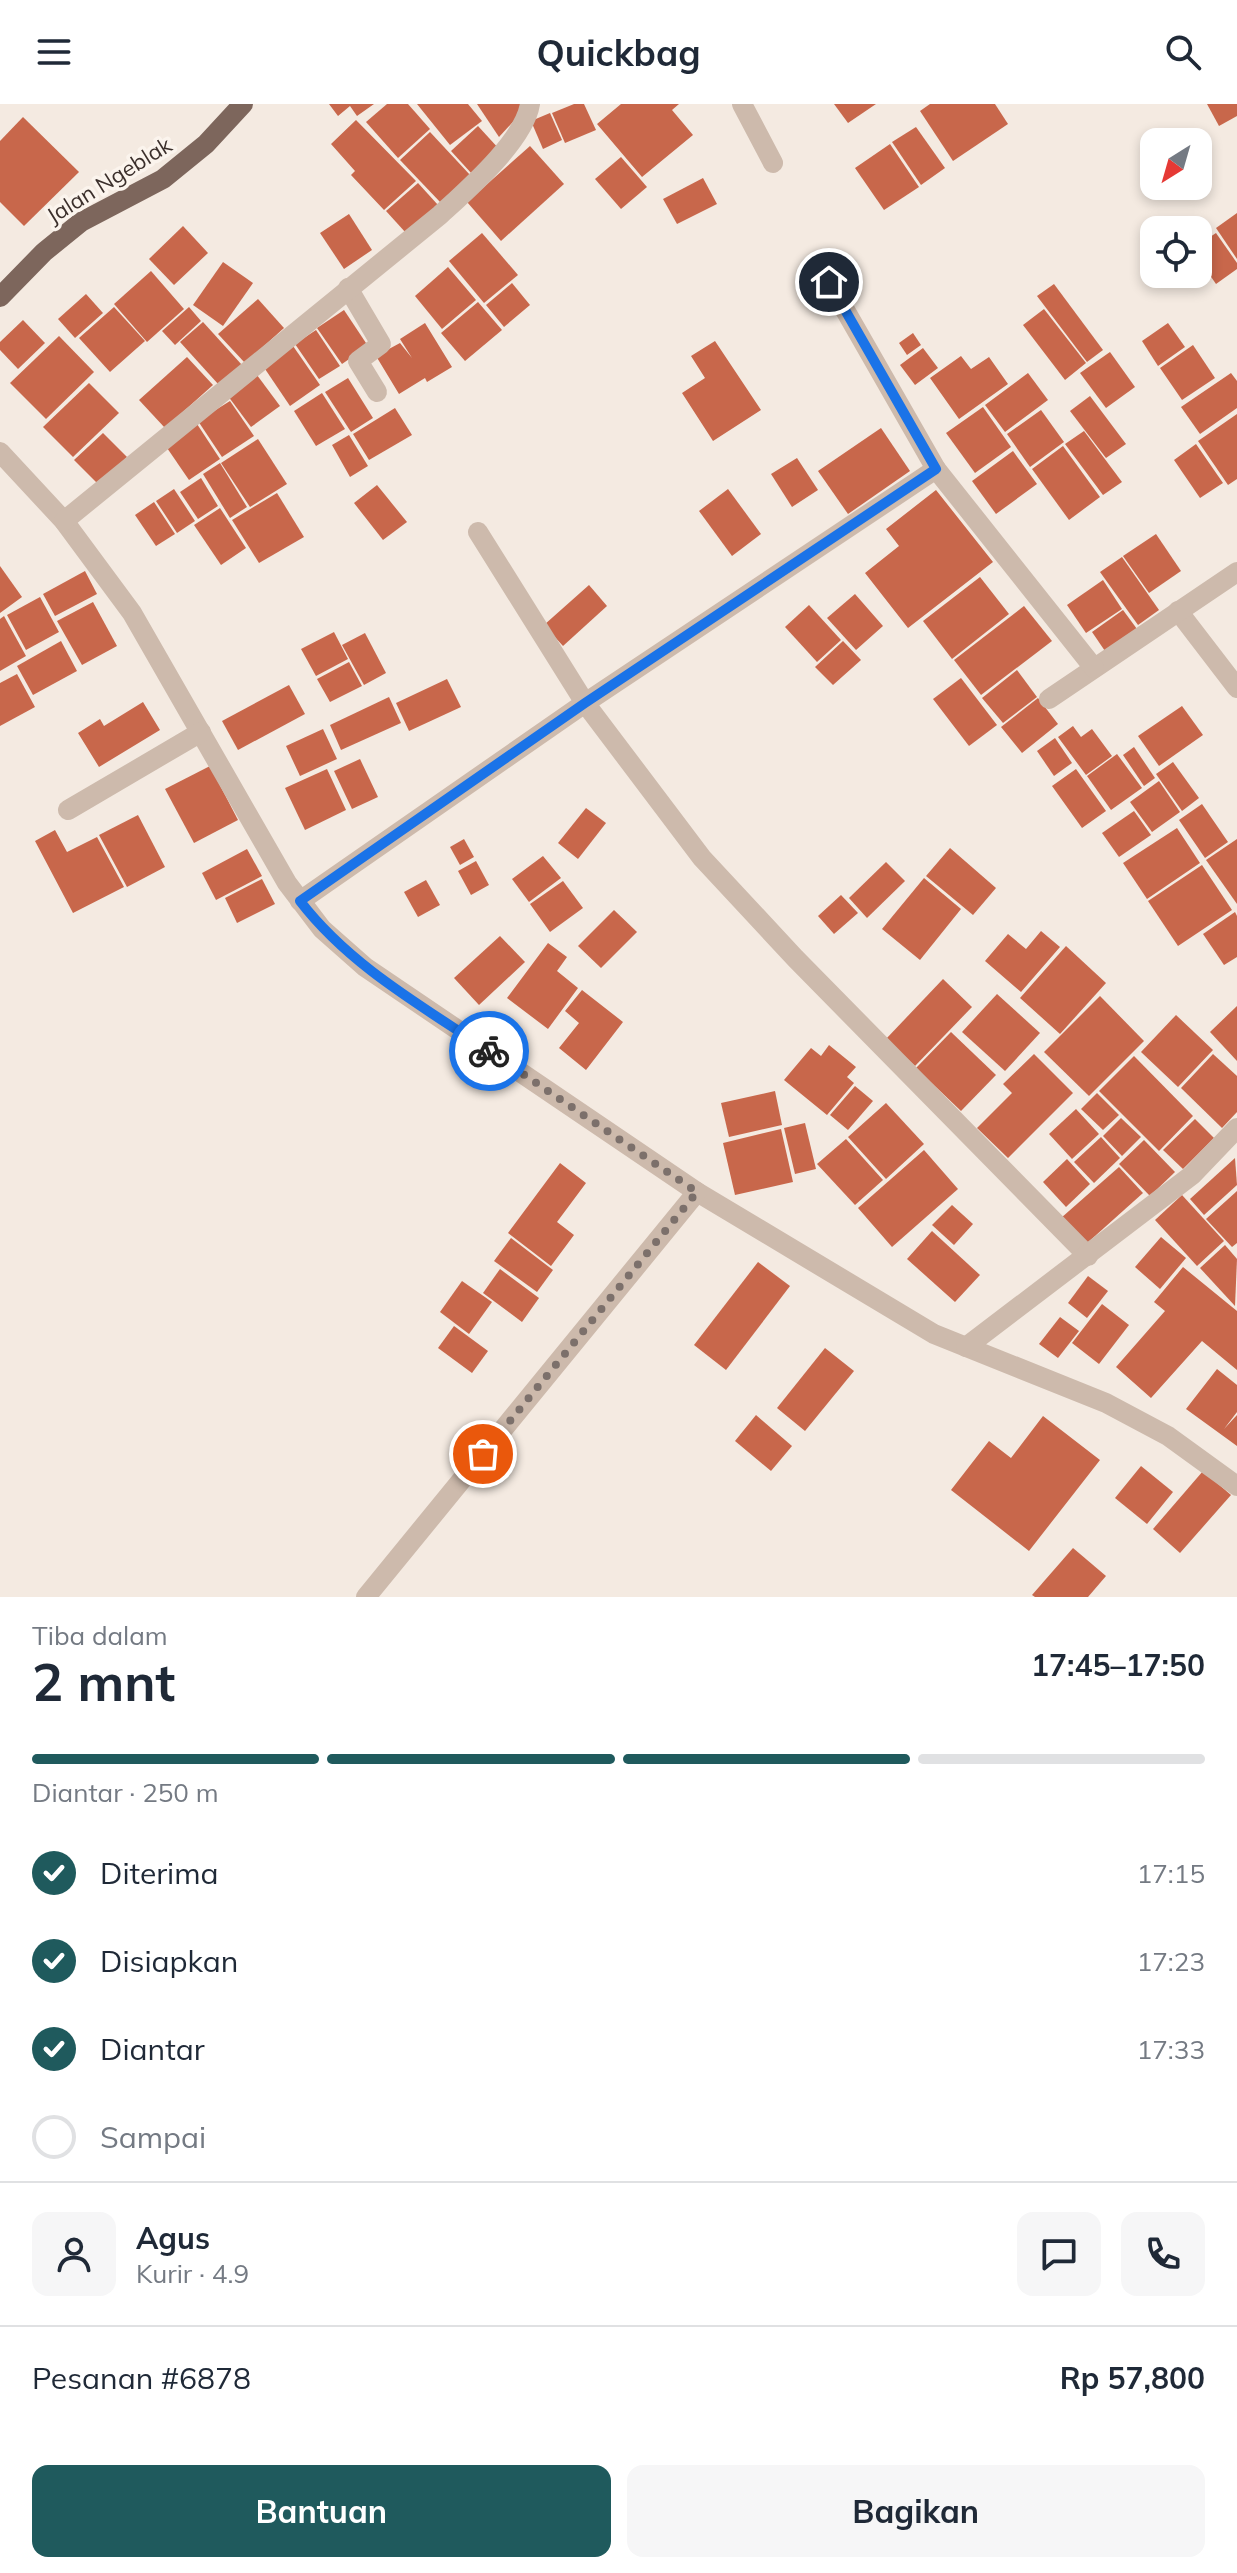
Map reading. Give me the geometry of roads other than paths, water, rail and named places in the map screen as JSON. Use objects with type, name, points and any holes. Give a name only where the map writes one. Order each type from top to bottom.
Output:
[{"type":"main road","name":"Jalan Ngeblak","points":[[0,297],[44,252],[81,222],[163,179],[206,144],[243,104]]},
{"type":"street","points":[[64,521],[440,215],[495,164],[528,116],[530,104]]},
{"type":"street","points":[[742,104],[773,163]]},
{"type":"street","points":[[829,282],[936,469],[1094,668]]},
{"type":"street","points":[[348,288],[381,344],[358,361],[377,392]]},
{"type":"street","points":[[0,452],[64,521],[132,613],[287,883],[322,929],[365,967],[697,1192],[934,1334],[1106,1403],[1168,1436],[1237,1486]]},
{"type":"street","points":[[300,901],[585,703],[936,469]]},
{"type":"street","points":[[478,532],[585,703],[702,858],[806,969],[1088,1256]]},
{"type":"street","points":[[1049,699],[1237,572]]},
{"type":"street","points":[[1178,611],[1237,688]]},
{"type":"street","points":[[68,810],[201,732]]},
{"type":"street","points":[[966,1347],[1192,1175],[1237,1128]]},
{"type":"street","points":[[366,1597],[697,1192]]}]
